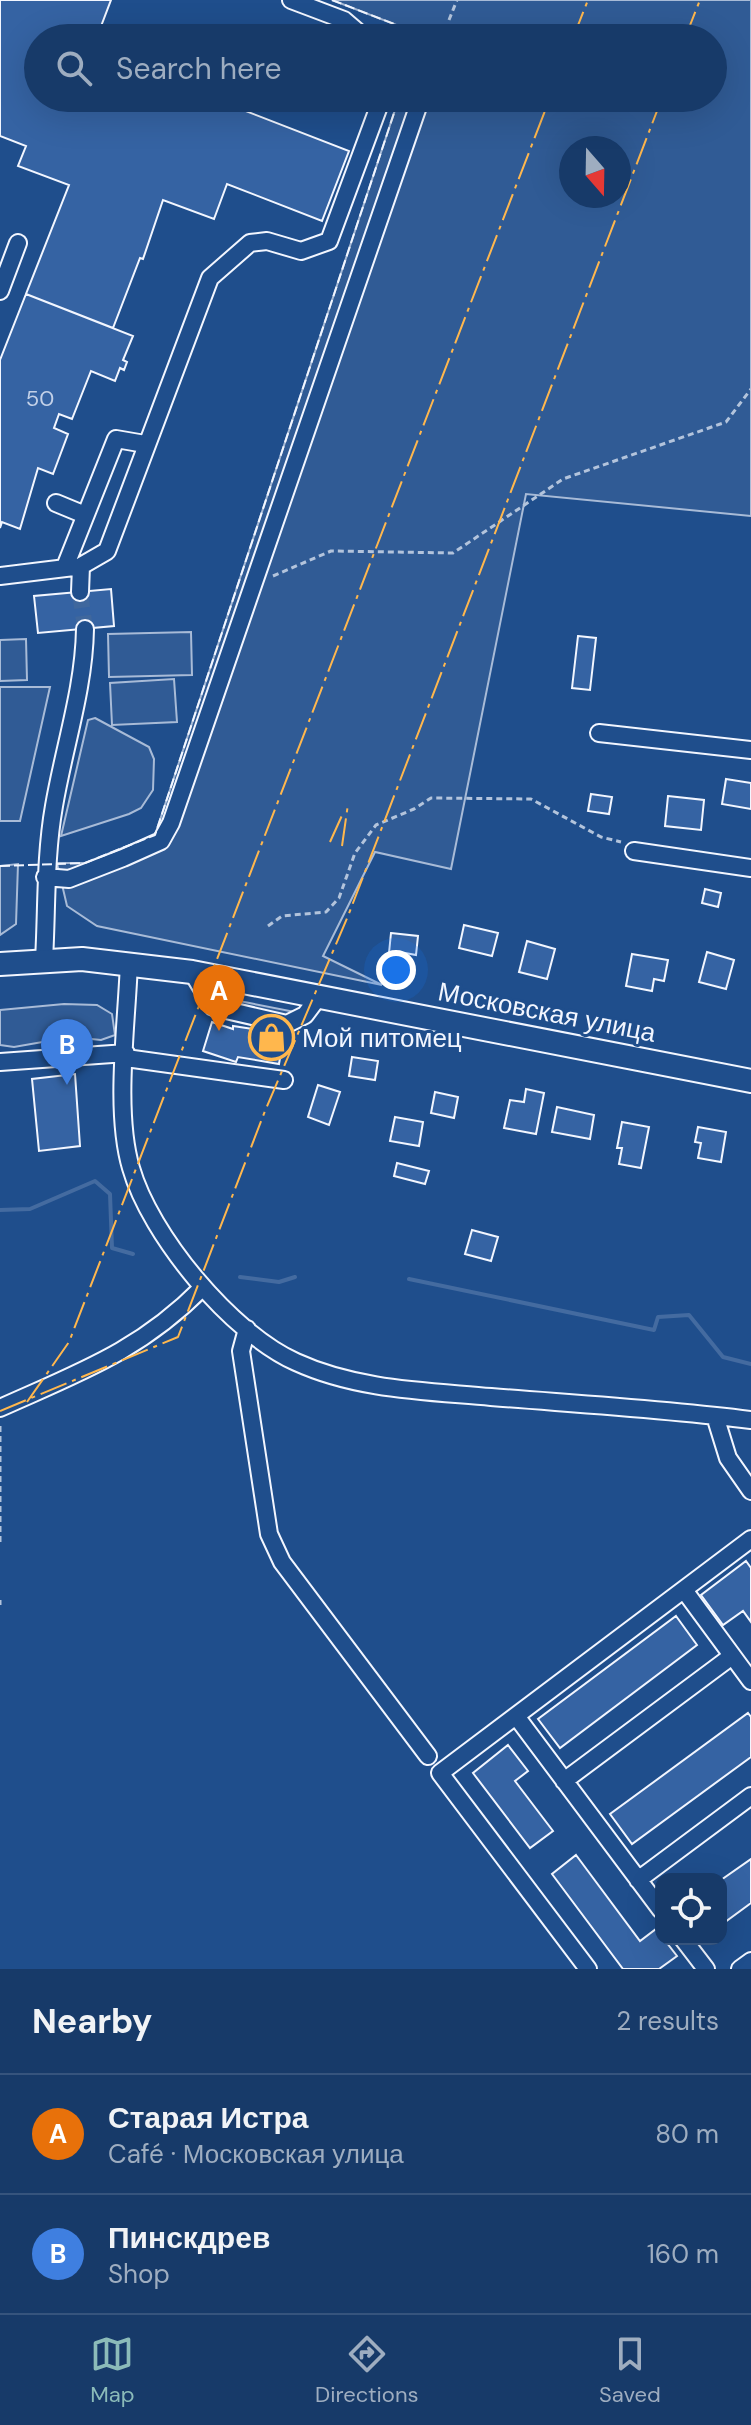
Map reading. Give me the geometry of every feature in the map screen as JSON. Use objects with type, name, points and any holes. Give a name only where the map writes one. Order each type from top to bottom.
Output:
[{"type":"main road","name":"Московская улица","points":[[0,964],[44,960],[129,962],[320,995],[751,1081]]},
{"type":"street","points":[[291,0],[349,24]]},
{"type":"street","points":[[0,576],[73,567],[107,551],[210,278],[250,243],[267,241],[301,251],[329,241],[377,112]]},
{"type":"street","points":[[45,877],[69,879],[161,841],[171,823],[416,112]]},
{"type":"street","points":[[1,284],[18,243]]},
{"type":"street","points":[[80,592],[73,567],[85,515],[116,439],[145,444]]},
{"type":"street","points":[[56,503],[85,515]]},
{"type":"street","points":[[44,960],[45,877],[53,807],[85,657],[85,629]]},
{"type":"street","points":[[599,733],[751,750]]},
{"type":"street","points":[[634,851],[751,868]]},
{"type":"street","points":[[129,962],[124,1124],[131,1168],[167,1243],[203,1287],[247,1329],[295,1362],[372,1386],[751,1420]]},
{"type":"street","points":[[192,972],[213,1007],[287,1024],[305,1015],[320,995]]},
{"type":"street","points":[[0,1062],[126,1055],[284,1080]]},
{"type":"street","points":[[0,1408],[125,1351],[171,1319],[203,1287]]},
{"type":"street","points":[[247,1329],[241,1351],[269,1534],[282,1562],[428,1756]]},
{"type":"street","points":[[715,1416],[728,1458],[751,1491]]},
{"type":"street","points":[[588,1969],[440,1773],[751,1539]]},
{"type":"street","points":[[684,1590],[751,1681]]},
{"type":"street","points":[[564,1781],[732,1656]]},
{"type":"street","points":[[516,1716],[655,1902]]},
{"type":"street","points":[[638,1880],[751,1796]]},
{"type":"street","points":[[688,1945],[706,1969]]},
{"type":"street","points":[[740,1969],[751,1961]]},
{"type":"path","points":[[447,24],[457,0]]},
{"type":"path","points":[[251,585],[331,551],[453,553],[563,479],[726,422],[751,389]]},
{"type":"path","points":[[268,926],[282,916],[326,912],[339,898],[355,853],[376,825],[431,798],[531,799],[557,816],[601,837],[621,842],[634,851]]},
{"type":"path","points":[[0,1426],[0,1545]]},
{"type":"shaded area","points":[[332,0],[751,0],[751,516],[526,494],[451,869],[375,852],[323,956],[382,985],[97,926],[67,906],[57,863],[85,863],[155,835],[394,112],[727,112],[727,24],[394,24]]},
{"type":"shaded area","points":[[191,632],[192,675],[109,677],[108,634]]},
{"type":"shaded area","points":[[26,639],[27,680],[0,681],[0,640]]},
{"type":"shaded area","points":[[174,679],[177,722],[112,725],[110,683]]},
{"type":"shaded area","points":[[0,687],[50,687],[20,821],[0,821]]},
{"type":"shaded area","points":[[95,718],[149,747],[154,759],[153,790],[141,808],[129,814],[61,836],[88,720]]},
{"type":"shaded area","points":[[18,864],[16,924],[0,935],[0,866]]},
{"type":"shaded area","points":[[219,997],[295,1012],[285,1019],[226,1004]]},
{"type":"shaded area","points":[[64,1004],[97,1005],[112,1014],[115,1035],[101,1040],[71,1037],[14,1047],[0,1045],[0,1010]]},
{"type":"building","points":[[0,0],[111,0],[102,24],[24,24],[24,112],[248,112],[349,151],[322,221],[227,184],[214,219],[163,200],[143,259],[140,258],[113,328],[26,294],[69,185],[18,166],[26,146],[0,136]]},
{"type":"building","points":[[26,294],[133,336],[123,360],[127,362],[124,370],[120,368],[115,381],[91,371],[72,419],[59,414],[54,428],[68,434],[53,474],[38,468],[20,529],[2,522],[0,528],[0,360]]},
{"type":"building","points":[[111,589],[114,626],[38,633],[34,596]]},
{"type":"building","points":[[578,636],[596,638],[590,690],[572,688]]},
{"type":"building","points":[[726,779],[751,783],[751,809],[722,804]]},
{"type":"building","points":[[591,794],[612,797],[609,814],[588,811]]},
{"type":"building","points":[[668,796],[704,800],[701,830],[665,826]]},
{"type":"building","points":[[705,889],[721,893],[718,907],[702,903]]},
{"type":"building","points":[[464,925],[498,933],[492,956],[459,948]]},
{"type":"building","points":[[391,933],[418,936],[416,955],[405,953],[403,965],[388,963]]},
{"type":"building","points":[[527,941],[555,949],[547,979],[519,972]]},
{"type":"building","points":[[707,952],[734,960],[726,989],[699,982]]},
{"type":"building","points":[[632,954],[668,960],[664,981],[654,979],[652,991],[626,986]]},
{"type":"building","points":[[212,1022],[233,1029],[233,1026],[284,1034],[279,1064],[238,1057],[236,1062],[203,1051]]},
{"type":"building","points":[[352,1057],[378,1061],[375,1080],[349,1076]]},
{"type":"building","points":[[75,1074],[80,1146],[39,1151],[32,1079]]},
{"type":"building","points":[[318,1085],[340,1092],[329,1125],[308,1117]]},
{"type":"building","points":[[526,1089],[544,1093],[536,1134],[504,1128],[510,1100],[524,1102]]},
{"type":"building","points":[[435,1092],[458,1097],[454,1118],[431,1113]]},
{"type":"building","points":[[557,1107],[594,1115],[590,1139],[552,1132]]},
{"type":"building","points":[[395,1117],[423,1122],[419,1146],[390,1141]]},
{"type":"building","points":[[622,1122],[649,1127],[641,1168],[619,1164],[622,1148],[617,1148]]},
{"type":"building","points":[[698,1127],[726,1132],[721,1162],[698,1158],[701,1143],[695,1142]]},
{"type":"building","points":[[397,1163],[429,1171],[425,1184],[394,1176]]},
{"type":"building","points":[[472,1230],[498,1237],[491,1261],[465,1254]]},
{"type":"building","points":[[746,1561],[751,1568],[751,1622],[743,1611],[723,1625],[701,1595]]},
{"type":"building","points":[[676,1616],[697,1645],[560,1748],[538,1719]]},
{"type":"building","points":[[748,1713],[751,1717],[751,1757],[632,1844],[610,1814]]},
{"type":"building","points":[[508,1745],[528,1771],[515,1781],[553,1831],[530,1848],[473,1773]]},
{"type":"building","points":[[576,1855],[640,1941],[655,1930],[655,1945],[668,1945],[677,1956],[659,1969],[623,1969],[552,1874]]},
{"type":"building","points":[[751,1859],[751,1903],[727,1921],[727,1876]]},
{"type":"waterway","points":[[0,1210],[30,1209],[95,1181],[110,1194],[112,1248],[133,1254]]},
{"type":"waterway","points":[[240,1277],[279,1282],[295,1277]]},
{"type":"waterway","points":[[409,1279],[654,1330],[658,1317],[689,1315],[723,1357],[751,1364]]},
{"type":"tunnel","points":[[80,592],[85,629]]},
{"type":"fence","points":[[332,0],[394,24]]},
{"type":"fence","points":[[0,866],[85,863],[155,835],[394,112]]},
{"type":"power","points":[[579,24],[588,0]]},
{"type":"power","points":[[691,24],[700,0]]},
{"type":"power","points":[[27,1402],[69,1342],[545,112]]},
{"type":"power","points":[[0,1411],[178,1337],[265,1111],[348,916],[657,112]]},
{"type":"power","points":[[342,846],[348,804]]},
{"type":"power","points":[[330,842],[344,811]]},
{"type":"place","name":"Старая Истра","points":[[219,1031]]},
{"type":"place","name":"Мой питомец","points":[[271,1038]]},
{"type":"place","name":"Пинскдрев","points":[[67,1085]]}]
